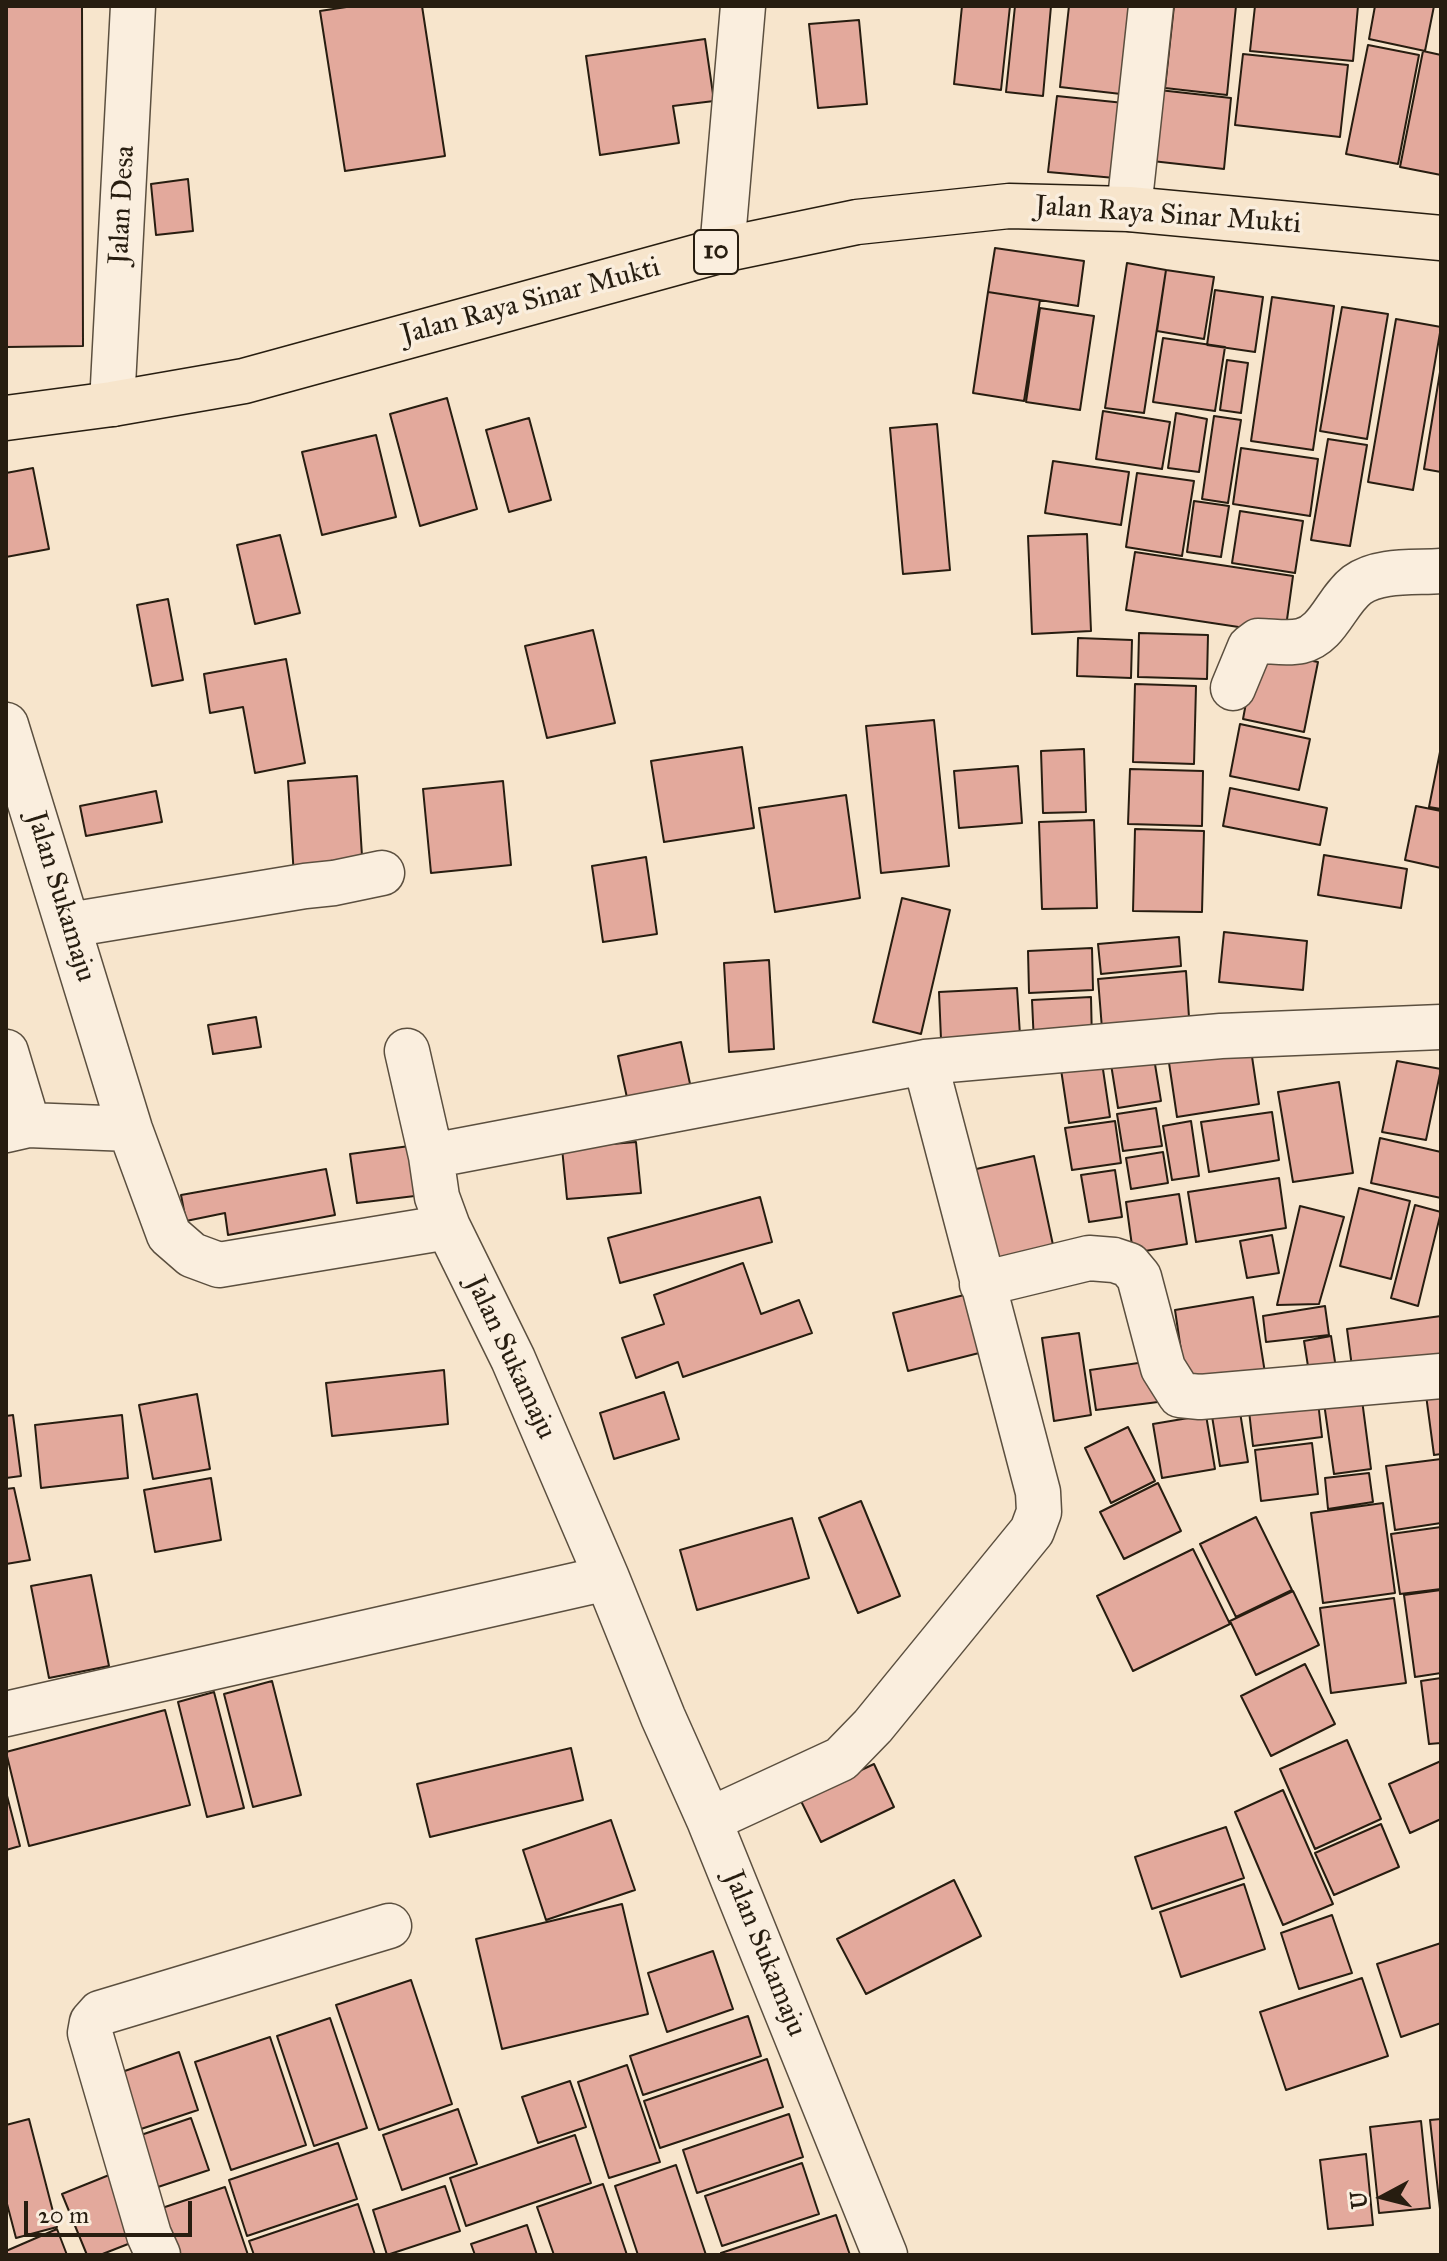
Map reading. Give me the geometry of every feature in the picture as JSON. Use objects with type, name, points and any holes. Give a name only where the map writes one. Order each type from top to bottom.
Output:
[{"type":"highway","name":"Jalan Raya Sinar Mukti","points":[[6,418],[112,404],[244,381],[722,250],[857,222],[1009,206],[1129,209],[1441,238]]},
{"type":"street","name":"Jalan Desa","points":[[112,404],[133,6]]},
{"type":"street","points":[[722,250],[743,6]]},
{"type":"street","points":[[1129,209],[1151,6]]},
{"type":"street","points":[[1233,688],[1250,647],[1258,641],[1299,642],[1311,638],[1356,586],[1375,576],[1441,571]]},
{"type":"street","name":"Jalan Sukamaju","points":[[6,725],[130,1129],[169,1235],[192,1255],[219,1265],[448,1227],[513,1359],[607,1578],[709,1820],[885,2255]]},
{"type":"street","points":[[69,925],[382,873]]},
{"type":"street","points":[[431,1156],[925,1062],[1221,1036],[1441,1027]]},
{"type":"street","points":[[407,1051],[437,1197],[448,1227]]},
{"type":"street","points":[[6,1052],[17,1127],[130,1129]]},
{"type":"street","points":[[709,1820],[841,1759],[873,1726],[1032,1531],[1039,1512],[1038,1492],[925,1062]]},
{"type":"street","points":[[982,1284],[1089,1258],[1129,1265],[1139,1277],[1163,1368],[1180,1395],[1200,1397],[1441,1376]]},
{"type":"street","points":[[6,1714],[607,1578]]},
{"type":"street","points":[[158,2255],[149,2235],[90,2033],[92,2022],[100,2013],[389,1926]]},
{"type":"building","points":[[6,6],[82,6],[83,346],[6,347]]},
{"type":"building","points":[[353,6],[422,6],[445,156],[345,171],[320,11]]},
{"type":"building","points":[[962,6],[1010,6],[1001,90],[954,84]]},
{"type":"building","points":[[1015,6],[1051,6],[1043,96],[1006,92]]},
{"type":"building","points":[[1069,6],[1130,6],[1121,94],[1060,87]]},
{"type":"building","points":[[1174,6],[1236,6],[1227,95],[1165,88]]},
{"type":"building","points":[[1255,6],[1358,6],[1353,61],[1250,51]]},
{"type":"building","points":[[1375,6],[1434,6],[1425,51],[1369,39]]},
{"type":"building","points":[[859,20],[867,104],[818,108],[809,24]]},
{"type":"building","points":[[705,39],[714,101],[673,106],[679,143],[600,155],[586,56]]},
{"type":"building","points":[[1368,45],[1419,55],[1398,164],[1346,154]]},
{"type":"building","points":[[1423,51],[1441,55],[1441,175],[1400,167]]},
{"type":"building","points":[[1243,54],[1348,65],[1340,137],[1235,125]]},
{"type":"building","points":[[1150,89],[1231,98],[1224,169],[1143,160]]},
{"type":"building","points":[[1057,96],[1124,103],[1115,178],[1048,172]]},
{"type":"building","points":[[188,179],[193,231],[156,235],[151,184]]},
{"type":"building","points":[[995,248],[1084,261],[1078,306],[988,292]]},
{"type":"building","points":[[1127,263],[1166,270],[1144,413],[1105,408]]},
{"type":"building","points":[[1166,270],[1214,277],[1204,339],[1157,331]]},
{"type":"building","points":[[1215,290],[1263,297],[1255,352],[1207,345]]},
{"type":"building","points":[[988,292],[1040,300],[1024,401],[973,393]]},
{"type":"building","points":[[1272,297],[1334,306],[1313,450],[1251,441]]},
{"type":"building","points":[[1342,307],[1388,314],[1367,439],[1320,431]]},
{"type":"building","points":[[1040,308],[1094,316],[1080,410],[1026,402]]},
{"type":"building","points":[[1396,319],[1441,327],[1413,490],[1368,482]]},
{"type":"building","points":[[1163,338],[1225,347],[1215,411],[1153,402]]},
{"type":"building","points":[[1227,360],[1248,363],[1241,413],[1220,410]]},
{"type":"building","points":[[1441,366],[1441,472],[1424,469]]},
{"type":"building","points":[[447,398],[477,509],[420,526],[390,414]]},
{"type":"building","points":[[1103,411],[1170,422],[1162,469],[1096,459]]},
{"type":"building","points":[[1176,413],[1207,419],[1199,472],[1168,468]]},
{"type":"building","points":[[1214,416],[1241,420],[1228,503],[1202,499]]},
{"type":"building","points":[[529,418],[551,500],[509,512],[486,430]]},
{"type":"building","points":[[937,424],[950,570],[903,574],[890,428]]},
{"type":"building","points":[[376,435],[396,517],[322,535],[302,452]]},
{"type":"building","points":[[1328,439],[1367,445],[1350,546],[1311,540]]},
{"type":"building","points":[[1241,448],[1318,459],[1310,516],[1233,504]]},
{"type":"building","points":[[1053,461],[1129,472],[1121,525],[1045,513]]},
{"type":"building","points":[[33,468],[49,549],[6,557],[6,473]]},
{"type":"building","points":[[1137,473],[1194,481],[1182,556],[1126,547]]},
{"type":"building","points":[[1194,501],[1229,506],[1221,557],[1187,552]]},
{"type":"building","points":[[1240,511],[1303,521],[1295,573],[1232,563]]},
{"type":"building","points":[[1087,534],[1091,631],[1032,634],[1028,536]]},
{"type":"building","points":[[280,535],[300,613],[255,624],[237,545]]},
{"type":"building","points":[[1135,552],[1293,576],[1285,634],[1126,610]]},
{"type":"building","points":[[168,599],[183,680],[152,686],[137,605]]},
{"type":"building","points":[[593,630],[615,723],[547,738],[525,646]]},
{"type":"building","points":[[1139,633],[1208,635],[1207,679],[1138,677]]},
{"type":"building","points":[[1078,638],[1132,640],[1131,678],[1077,676]]},
{"type":"building","points":[[1256,650],[1318,662],[1304,732],[1243,719]]},
{"type":"building","points":[[286,659],[305,763],[255,773],[243,707],[210,713],[204,674]]},
{"type":"building","points":[[1135,684],[1196,686],[1194,764],[1133,762]]},
{"type":"building","points":[[934,720],[949,866],[881,873],[866,726]]},
{"type":"building","points":[[1240,724],[1310,739],[1299,790],[1230,776]]},
{"type":"building","points":[[742,747],[754,828],[664,842],[651,761]]},
{"type":"building","points":[[1441,747],[1441,809],[1429,807]]},
{"type":"building","points":[[1084,749],[1086,812],[1043,813],[1041,751]]},
{"type":"building","points":[[1018,766],[1022,823],[959,828],[954,771]]},
{"type":"building","points":[[1130,769],[1203,771],[1202,826],[1128,824]]},
{"type":"building","points":[[357,776],[363,872],[294,877],[288,781]]},
{"type":"building","points":[[503,781],[511,865],[431,873],[423,789]]},
{"type":"building","points":[[1230,788],[1327,808],[1320,845],[1223,826]]},
{"type":"building","points":[[156,791],[162,822],[86,836],[80,806]]},
{"type":"building","points":[[846,795],[860,898],[775,912],[759,808]]},
{"type":"building","points":[[1416,806],[1441,811],[1441,868],[1405,860]]},
{"type":"building","points":[[1094,820],[1097,908],[1042,909],[1039,822]]},
{"type":"building","points":[[1135,829],[1204,831],[1202,912],[1133,911]]},
{"type":"building","points":[[1324,855],[1407,869],[1401,908],[1318,895]]},
{"type":"building","points":[[646,857],[657,934],[603,942],[592,866]]},
{"type":"building","points":[[902,898],[950,910],[921,1034],[873,1022]]},
{"type":"building","points":[[1224,932],[1307,941],[1303,990],[1219,982]]},
{"type":"building","points":[[1179,937],[1181,966],[1101,974],[1098,944]]},
{"type":"building","points":[[1092,948],[1093,990],[1029,993],[1028,951]]},
{"type":"building","points":[[769,960],[774,1049],[729,1052],[724,963]]},
{"type":"building","points":[[1186,971],[1190,1033],[1103,1041],[1098,979]]},
{"type":"building","points":[[1017,988],[1020,1035],[941,1039],[939,992]]},
{"type":"building","points":[[1091,997],[1092,1043],[1034,1044],[1032,1000]]},
{"type":"building","points":[[256,1017],[261,1047],[213,1054],[208,1025]]},
{"type":"building","points":[[681,1042],[692,1093],[629,1107],[618,1056]]},
{"type":"building","points":[[1250,1043],[1259,1104],[1177,1117],[1168,1056]]},
{"type":"building","points":[[1100,1049],[1110,1117],[1069,1123],[1059,1056]]},
{"type":"building","points":[[1153,1052],[1161,1101],[1118,1108],[1110,1058]]},
{"type":"building","points":[[1397,1061],[1441,1069],[1426,1140],[1382,1132]]},
{"type":"building","points":[[1339,1082],[1353,1173],[1293,1182],[1278,1092]]},
{"type":"building","points":[[1156,1108],[1162,1146],[1123,1151],[1117,1114]]},
{"type":"building","points":[[1272,1112],[1279,1160],[1209,1172],[1201,1122]]},
{"type":"building","points":[[1115,1121],[1121,1163],[1072,1170],[1065,1128]]},
{"type":"building","points":[[1191,1121],[1199,1176],[1172,1180],[1163,1126]]},
{"type":"building","points":[[1380,1138],[1441,1152],[1441,1198],[1371,1183]]},
{"type":"building","points":[[636,1142],[641,1193],[567,1199],[562,1148]]},
{"type":"building","points":[[417,1145],[423,1195],[357,1203],[350,1154]]},
{"type":"building","points":[[1163,1152],[1168,1183],[1131,1189],[1126,1158]]},
{"type":"building","points":[[1034,1156],[1056,1259],[986,1274],[963,1172]]},
{"type":"building","points":[[326,1169],[335,1215],[228,1235],[225,1213],[186,1221],[181,1195]]},
{"type":"building","points":[[1115,1170],[1122,1217],[1089,1222],[1081,1175]]},
{"type":"building","points":[[1279,1178],[1286,1228],[1196,1242],[1188,1192]]},
{"type":"building","points":[[1359,1188],[1410,1201],[1391,1279],[1340,1266]]},
{"type":"building","points":[[1179,1194],[1187,1244],[1133,1253],[1126,1202]]},
{"type":"building","points":[[760,1197],[772,1242],[620,1283],[608,1238]]},
{"type":"building","points":[[1415,1205],[1441,1212],[1418,1306],[1391,1298]]},
{"type":"building","points":[[1300,1206],[1344,1217],[1319,1304],[1277,1305]]},
{"type":"building","points":[[1272,1235],[1279,1273],[1247,1278],[1240,1241]]},
{"type":"building","points":[[743,1263],[761,1314],[799,1300],[812,1333],[683,1377],[678,1362],[636,1378],[622,1338],[664,1324],[654,1295]]},
{"type":"building","points":[[972,1293],[987,1351],[908,1371],[893,1313]]},
{"type":"building","points":[[1253,1297],[1265,1373],[1186,1384],[1175,1310]]},
{"type":"building","points":[[1325,1306],[1329,1335],[1266,1342],[1263,1316]]},
{"type":"building","points":[[1441,1316],[1441,1371],[1354,1382],[1347,1329]]},
{"type":"building","points":[[1079,1333],[1091,1415],[1054,1421],[1042,1338]]},
{"type":"building","points":[[1331,1336],[1338,1381],[1311,1385],[1304,1341]]},
{"type":"building","points":[[1152,1361],[1158,1402],[1096,1410],[1090,1370]]},
{"type":"building","points":[[444,1370],[448,1424],[332,1436],[326,1383]]},
{"type":"building","points":[[1441,1378],[1441,1454],[1434,1455],[1424,1380]]},
{"type":"building","points":[[664,1392],[679,1439],[614,1459],[600,1413]]},
{"type":"building","points":[[1361,1392],[1371,1469],[1334,1474],[1323,1396]]},
{"type":"building","points":[[1317,1393],[1322,1437],[1253,1446],[1248,1402]]},
{"type":"building","points":[[197,1394],[210,1469],[153,1479],[139,1405]]},
{"type":"building","points":[[1240,1412],[1248,1462],[1220,1466],[1212,1416]]},
{"type":"building","points":[[13,1415],[21,1476],[6,1478],[6,1416]]},
{"type":"building","points":[[122,1415],[128,1478],[41,1488],[35,1425]]},
{"type":"building","points":[[1206,1415],[1215,1469],[1162,1478],[1153,1424]]},
{"type":"building","points":[[1128,1427],[1155,1481],[1111,1503],[1085,1448]]},
{"type":"building","points":[[1312,1443],[1318,1494],[1261,1501],[1255,1450]]},
{"type":"building","points":[[1441,1459],[1441,1523],[1395,1530],[1386,1466]]},
{"type":"building","points":[[1369,1473],[1373,1502],[1328,1509],[1325,1478]]},
{"type":"building","points":[[211,1478],[221,1540],[155,1552],[144,1490]]},
{"type":"building","points":[[1158,1483],[1181,1531],[1124,1559],[1100,1512]]},
{"type":"building","points":[[14,1488],[30,1560],[6,1564],[6,1489]]},
{"type":"building","points":[[861,1501],[900,1596],[858,1613],[819,1518]]},
{"type":"building","points":[[1383,1503],[1395,1593],[1323,1603],[1311,1513]]},
{"type":"building","points":[[1256,1517],[1292,1590],[1236,1617],[1200,1544]]},
{"type":"building","points":[[792,1518],[809,1578],[697,1610],[680,1550]]},
{"type":"building","points":[[1441,1527],[1441,1589],[1400,1594],[1391,1534]]},
{"type":"building","points":[[1193,1549],[1230,1624],[1133,1671],[1097,1596]]},
{"type":"building","points":[[91,1575],[109,1666],[49,1678],[31,1586]]},
{"type":"building","points":[[1441,1590],[1441,1673],[1415,1677],[1404,1595]]},
{"type":"building","points":[[1293,1591],[1319,1645],[1256,1675],[1230,1621]]},
{"type":"building","points":[[1394,1598],[1406,1683],[1331,1693],[1320,1608]]},
{"type":"building","points":[[1305,1664],[1335,1724],[1271,1756],[1241,1696]]},
{"type":"building","points":[[1441,1678],[1441,1743],[1429,1744],[1421,1681]]},
{"type":"building","points":[[272,1681],[301,1795],[253,1807],[224,1694]]},
{"type":"building","points":[[214,1692],[244,1808],[207,1817],[178,1702]]},
{"type":"building","points":[[165,1710],[190,1805],[29,1846],[6,1752]]},
{"type":"building","points":[[1347,1740],[1381,1819],[1315,1849],[1280,1769]]},
{"type":"building","points":[[571,1748],[583,1800],[430,1837],[417,1784]]},
{"type":"building","points":[[1441,1761],[1441,1819],[1410,1833],[1389,1784]]},
{"type":"building","points":[[874,1764],[894,1807],[821,1842],[800,1799]]},
{"type":"building","points":[[1283,1790],[1333,1904],[1283,1925],[1235,1812]]},
{"type":"building","points":[[6,1792],[20,1846],[6,1850]]},
{"type":"building","points":[[611,1820],[635,1890],[546,1920],[523,1850]]},
{"type":"building","points":[[1381,1824],[1399,1867],[1334,1895],[1315,1853]]},
{"type":"building","points":[[1226,1827],[1244,1878],[1152,1909],[1135,1857]]},
{"type":"building","points":[[954,1880],[981,1936],[866,1994],[837,1939]]},
{"type":"building","points":[[1244,1884],[1265,1949],[1181,1977],[1160,1912]]},
{"type":"building","points":[[622,1904],[648,2014],[502,2049],[476,1939]]},
{"type":"building","points":[[1332,1915],[1352,1973],[1299,1989],[1281,1933]]},
{"type":"building","points":[[1441,1943],[1441,2023],[1401,2037],[1377,1964]]},
{"type":"building","points":[[713,1951],[733,2009],[667,2032],[648,1973]]},
{"type":"building","points":[[1362,1978],[1388,2056],[1286,2090],[1260,2012]]},
{"type":"building","points":[[411,1980],[452,2104],[379,2130],[336,2005]]},
{"type":"building","points":[[748,2016],[761,2056],[643,2095],[630,2056]]},
{"type":"building","points":[[330,2018],[367,2128],[314,2146],[277,2036]]},
{"type":"building","points":[[270,2037],[306,2145],[231,2170],[195,2062]]},
{"type":"building","points":[[179,2052],[198,2110],[138,2130],[119,2073]]},
{"type":"building","points":[[767,2059],[783,2107],[660,2148],[644,2101]]},
{"type":"building","points":[[627,2065],[660,2162],[609,2178],[578,2082]]},
{"type":"building","points":[[570,2081],[586,2127],[538,2143],[522,2097]]},
{"type":"building","points":[[458,2109],[477,2164],[402,2190],[383,2135]]},
{"type":"building","points":[[789,2114],[803,2157],[697,2193],[683,2150]]},
{"type":"building","points":[[191,2118],[209,2170],[155,2188],[138,2136]]},
{"type":"building","points":[[29,2119],[57,2227],[16,2238],[6,2200],[6,2125]]},
{"type":"building","points":[[1441,2119],[1441,2209],[1440,2209],[1430,2120]]},
{"type":"building","points":[[1421,2121],[1430,2208],[1379,2213],[1370,2127]]},
{"type":"building","points":[[575,2135],[591,2183],[466,2226],[450,2178]]},
{"type":"building","points":[[338,2143],[357,2199],[247,2236],[229,2180]]},
{"type":"building","points":[[1366,2154],[1373,2225],[1328,2229],[1320,2160]]},
{"type":"building","points":[[802,2163],[819,2214],[722,2246],[705,2196]]},
{"type":"building","points":[[676,2165],[706,2255],[638,2255],[615,2186]]},
{"type":"building","points":[[119,2171],[146,2237],[100,2255],[87,2255],[62,2194]]},
{"type":"building","points":[[603,2184],[627,2255],[554,2255],[537,2207]]},
{"type":"building","points":[[445,2186],[460,2231],[387,2255],[373,2210]]},
{"type":"building","points":[[225,2187],[248,2255],[174,2255],[159,2209]]},
{"type":"building","points":[[358,2204],[375,2255],[254,2255],[249,2241]]},
{"type":"building","points":[[836,2215],[850,2255],[721,2253]]},
{"type":"building","points":[[527,2225],[537,2255],[475,2255],[471,2244]]},
{"type":"building","points":[[57,2229],[67,2255],[6,2255],[6,2251]]}]
